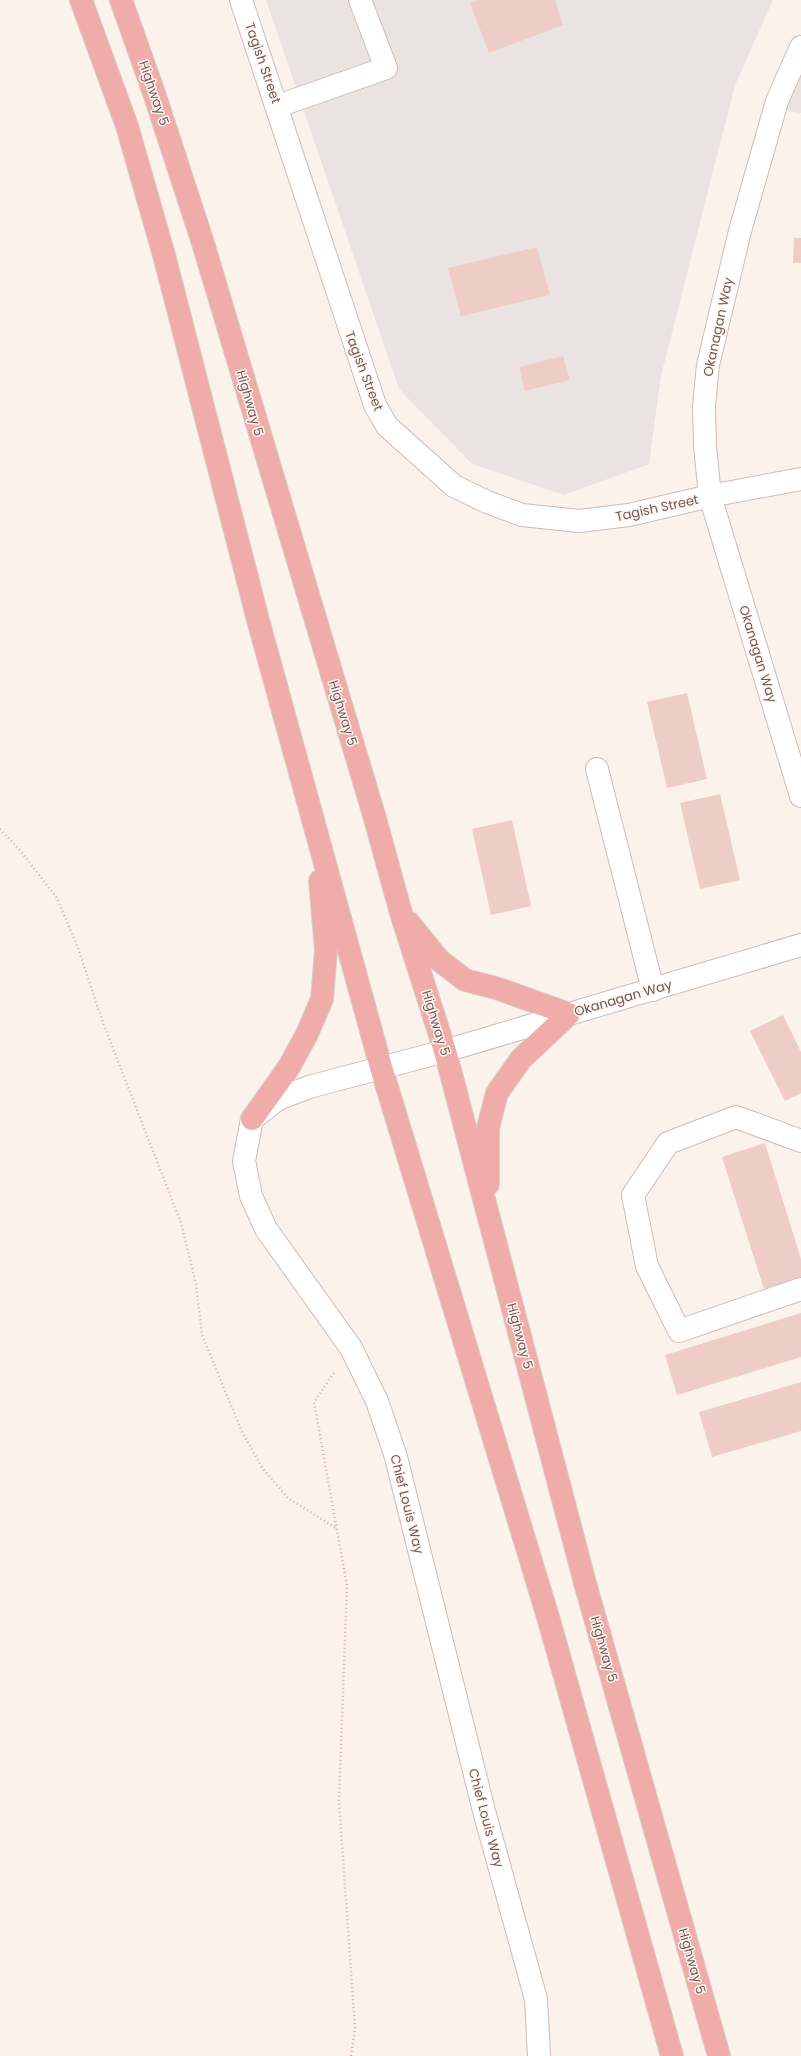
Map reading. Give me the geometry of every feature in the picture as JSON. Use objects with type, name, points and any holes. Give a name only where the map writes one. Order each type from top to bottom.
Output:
[{"type":"highway","points":[[81,0],[127,126],[164,255],[258,620],[381,1067],[548,1617],[672,2056]]},
{"type":"highway","name":"Highway 5","points":[[121,0],[156,96],[203,243],[372,808],[401,913],[446,1051],[585,1583],[719,2056]]},
{"type":"highway","points":[[252,1119],[289,1067],[307,1034],[322,999],[326,950],[315,824]]},
{"type":"highway","points":[[401,913],[439,960],[465,980],[496,988],[569,1014],[521,1060],[496,1093],[488,1128],[488,1215]]},
{"type":"street","name":"Tagish Street","points":[[242,0],[375,405],[388,426],[413,451],[454,486],[486,502],[522,515],[579,521],[629,515],[710,496],[801,478]]},
{"type":"street","points":[[278,106],[386,68],[360,0]]},
{"type":"street","name":"Okanagan Way","points":[[801,47],[777,101],[740,231],[708,365],[704,406],[705,446],[710,496],[801,796]]},
{"type":"street","points":[[597,769],[653,990]]},
{"type":"street","name":"Okanagan Way","points":[[381,1067],[446,1051],[801,945]]},
{"type":"street","points":[[252,1119],[278,1099],[309,1087],[381,1067]]},
{"type":"street","points":[[801,1141],[736,1117],[668,1143],[633,1195],[647,1266],[678,1331],[801,1289]]},
{"type":"street","name":"Chief Louis Way","points":[[252,1119],[244,1160],[251,1196],[266,1229],[351,1348],[378,1401],[396,1458],[484,1811],[536,1999],[539,2056]]},
{"type":"path","points":[[0,829],[19,849],[57,898],[78,948],[102,1020],[181,1223],[196,1284],[202,1335],[242,1432],[263,1469],[288,1498],[337,1529]]},
{"type":"path","points":[[350,2056],[355,2028],[339,1801],[347,1586],[314,1402],[351,1348]]},
{"type":"shaded area","points":[[266,0],[773,0],[735,85],[661,376],[649,464],[564,495],[472,464],[399,389]]},
{"type":"shaded area","points":[[801,76],[801,113],[785,111]]},
{"type":"building","points":[[479,0],[555,0],[563,25],[489,53],[470,3]]},
{"type":"building","points":[[794,238],[801,238],[801,263],[793,263]]},
{"type":"building","points":[[537,247],[550,295],[461,316],[448,268]]},
{"type":"building","points":[[563,356],[570,380],[525,391],[519,367]]},
{"type":"building","points":[[687,693],[707,779],[667,788],[647,702]]},
{"type":"building","points":[[720,794],[740,880],[700,889],[680,803]]},
{"type":"building","points":[[512,820],[531,906],[491,915],[472,829]]},
{"type":"building","points":[[783,1015],[801,1052],[801,1093],[785,1101],[750,1031]]},
{"type":"building","points":[[765,1143],[801,1259],[801,1278],[764,1289],[722,1157]]},
{"type":"building","points":[[801,1313],[801,1357],[677,1395],[665,1355]]},
{"type":"building","points":[[801,1382],[801,1431],[712,1457],[699,1412]]}]
